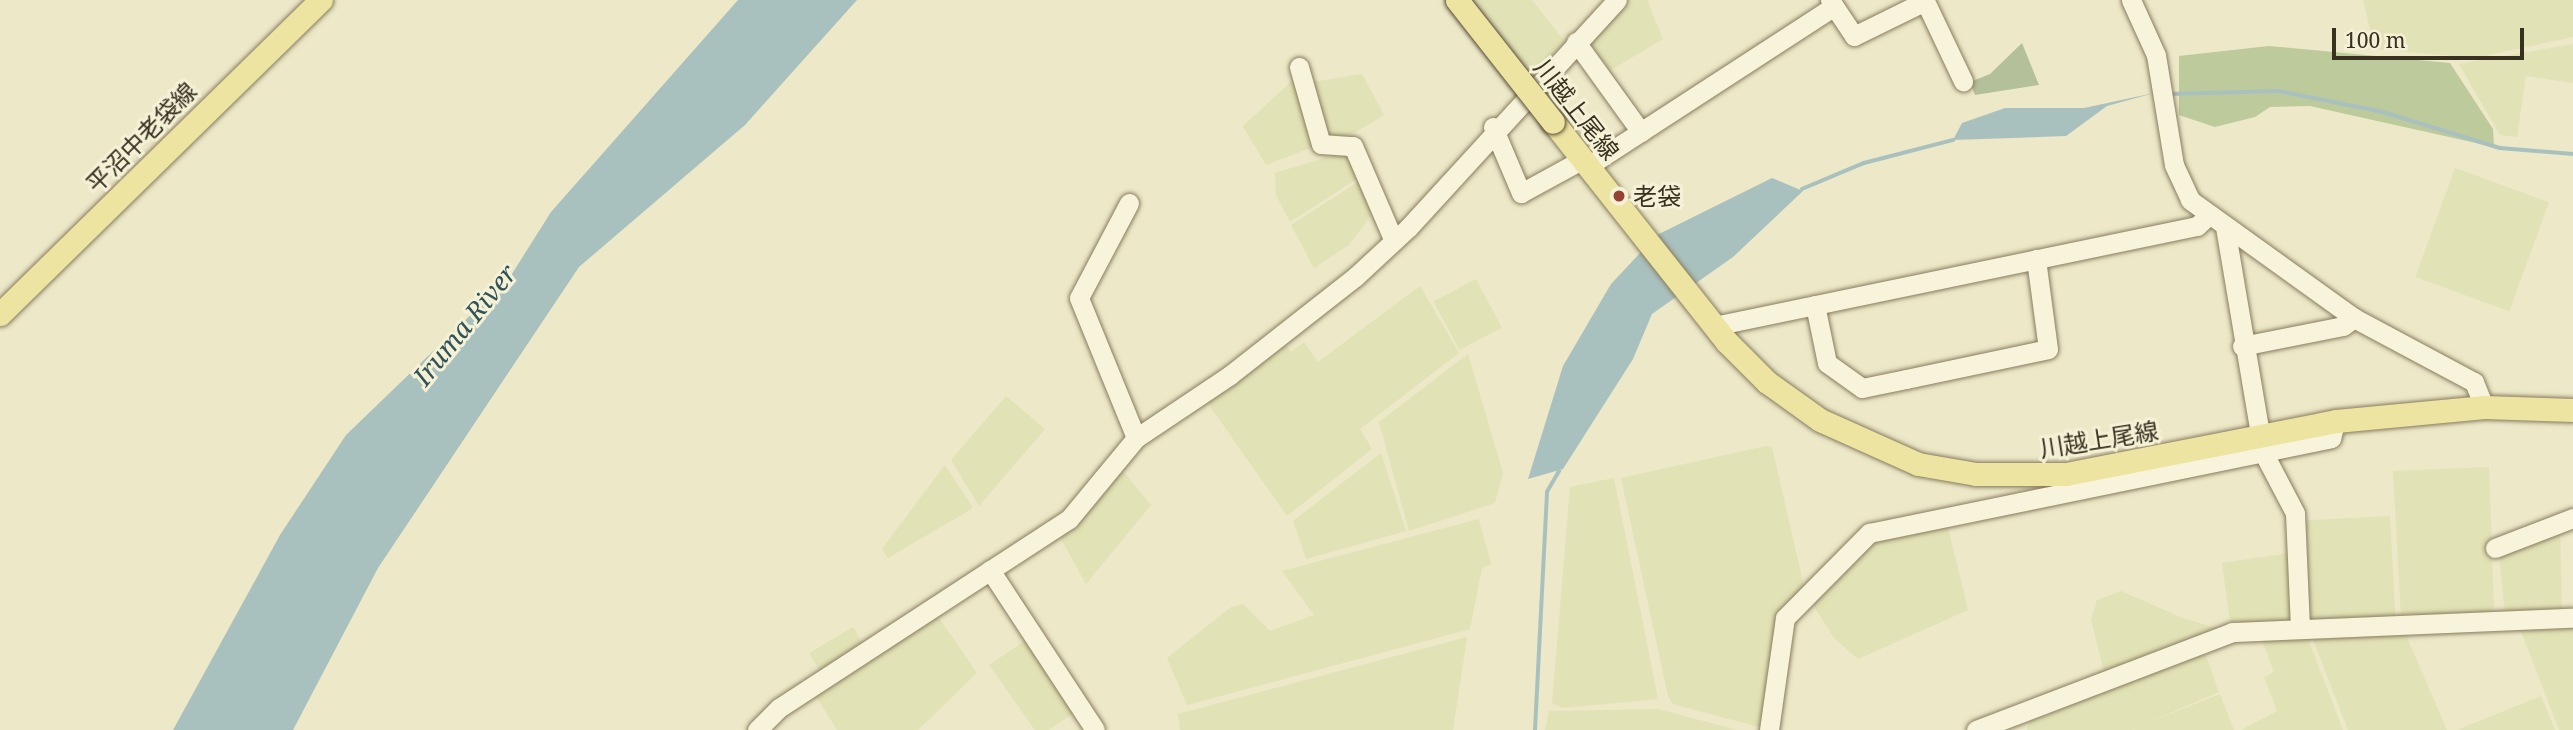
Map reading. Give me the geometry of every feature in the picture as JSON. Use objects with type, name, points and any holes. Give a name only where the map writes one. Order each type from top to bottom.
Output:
[{"type":"main road","name":"平沼中老袋線","points":[[0,314],[321,0]]},
{"type":"main road","name":"川越上尾線","points":[[1457,0],[1714,327],[1767,382],[1820,421],[1928,466],[1976,474],[2066,474],[2261,443],[2336,421],[2484,407],[2573,411]]},
{"type":"street","points":[[757,730],[779,709],[1069,519],[1136,438],[1230,375],[1394,241],[1493,127],[1616,0]]},
{"type":"street","points":[[2131,0],[2164,83],[2179,181],[2217,221],[2354,318],[2474,382],[2484,407]]},
{"type":"street","points":[[1493,127],[1521,193],[1641,132],[1762,47],[1832,3],[1854,36],[1925,1],[1963,80]]},
{"type":"street","points":[[1576,42],[1641,132]]},
{"type":"street","points":[[1299,67],[1321,145],[1353,146],[1394,241]]},
{"type":"street","points":[[1129,204],[1079,298],[1136,438]]},
{"type":"street","points":[[1714,327],[2217,221]]},
{"type":"street","points":[[2217,221],[2261,443],[2295,513],[2300,629]]},
{"type":"street","points":[[1815,305],[1827,363],[1862,388],[1906,379],[2048,349],[2036,259]]},
{"type":"street","points":[[2242,346],[2343,326],[2354,318]]},
{"type":"street","points":[[1769,730],[1786,618],[1869,533],[2261,443]]},
{"type":"street","points":[[2495,548],[2573,518]]},
{"type":"street","points":[[990,570],[1095,730]]},
{"type":"street","points":[[1976,730],[2232,632],[2573,618]]},
{"type":"green space","points":[[1476,0],[1532,0],[1566,43],[1534,75]]},
{"type":"green space","points":[[1625,0],[1647,0],[1663,39],[1611,70],[1588,44]]},
{"type":"green space","points":[[2363,0],[2573,0],[2573,37],[2475,58],[2375,49]]},
{"type":"green space","points":[[2022,43],[2039,85],[1975,95],[1970,82],[1990,74]]},
{"type":"green space","points":[[2573,44],[2573,83],[2526,76],[2517,137],[2500,135],[2459,64]]},
{"type":"green space","points":[[2269,46],[2450,63],[2493,129],[2494,147],[2310,106],[2270,107],[2255,117],[2215,127],[2179,115],[2179,56]]},
{"type":"green space","points":[[1362,74],[1384,115],[1351,135],[1327,139],[1313,82]]},
{"type":"green space","points":[[1295,78],[1316,146],[1266,165],[1243,126]]},
{"type":"green space","points":[[1344,152],[1360,177],[1290,222],[1276,195],[1275,173]]},
{"type":"green space","points":[[2455,168],[2549,202],[2509,311],[2415,277]]},
{"type":"green space","points":[[1361,180],[1373,212],[1349,245],[1314,268],[1291,225]]},
{"type":"green space","points":[[1476,279],[1502,328],[1459,350],[1434,302]]},
{"type":"green space","points":[[1420,286],[1459,353],[1360,429],[1372,449],[1287,516],[1207,402],[1282,340],[1291,352],[1304,342],[1318,362]]},
{"type":"green space","points":[[1468,354],[1503,473],[1495,503],[1409,531],[1379,422]]},
{"type":"green space","points":[[1006,396],[1045,429],[979,506],[951,460]]},
{"type":"green space","points":[[1766,446],[1772,447],[1805,591],[1784,612],[1763,728],[1673,704],[1668,696],[1621,478]]},
{"type":"green space","points":[[1381,453],[1406,531],[1306,559],[1293,521]]},
{"type":"green space","points":[[945,465],[973,508],[888,558],[882,549]]},
{"type":"green space","points":[[2489,467],[2494,607],[2489,614],[2401,617],[2393,471]]},
{"type":"green space","points":[[1122,470],[1151,505],[1086,584],[1060,537]]},
{"type":"green space","points":[[1614,478],[1658,699],[1563,708],[1552,704],[1570,487]]},
{"type":"green space","points":[[2390,516],[2395,618],[2308,622],[2303,521]]},
{"type":"green space","points":[[1479,519],[1491,564],[1482,568],[1470,629],[1187,705],[1167,658],[1231,607],[1243,604],[1270,631],[1314,615],[1282,571]]},
{"type":"green space","points":[[1947,524],[1968,610],[1858,659],[1834,638],[1810,600],[1873,540]]},
{"type":"green space","points":[[2560,529],[2562,612],[2505,614],[2499,554]]},
{"type":"green space","points":[[2290,553],[2289,623],[2230,622],[2222,563]]},
{"type":"green space","points":[[2121,591],[2180,617],[2219,629],[2104,671],[2091,619],[2097,600]]},
{"type":"green space","points":[[937,615],[977,673],[918,730],[837,730],[815,695]]},
{"type":"green space","points":[[853,627],[865,647],[821,673],[809,653]]},
{"type":"green space","points":[[2573,628],[2573,730],[2559,730],[2521,631]]},
{"type":"green space","points":[[2405,633],[2447,730],[2348,730],[2312,637]]},
{"type":"green space","points":[[2307,636],[2343,730],[2241,730],[2277,711],[2264,677],[2274,672],[2262,640]]},
{"type":"green space","points":[[1467,637],[1453,730],[1180,730],[1178,714]]},
{"type":"green space","points":[[1026,640],[1074,713],[1048,730],[1035,730],[989,665]]},
{"type":"green space","points":[[2197,653],[2206,656],[2219,692],[2131,730],[2027,730],[2030,718]]},
{"type":"green space","points":[[2220,694],[2234,730],[2133,729]]},
{"type":"green space","points":[[2541,696],[2555,730],[2457,730]]},
{"type":"green space","points":[[1658,709],[1737,730],[1545,730],[1549,711]]},
{"type":"water","name":"Iruma River","points":[[738,0],[857,0],[745,125],[579,267],[378,568],[293,730],[173,730],[280,535],[346,435],[510,277],[551,212]]},
{"type":"water","points":[[2154,93],[2107,106],[2066,136],[1953,140],[1962,123],[2005,108],[2084,108]]},
{"type":"water","points":[[1772,178],[1803,191],[1733,257],[1652,314],[1633,359],[1563,469],[1528,479],[1563,366],[1611,284],[1657,235]]},
{"type":"waterway","points":[[2168,94],[2279,91],[2383,112],[2500,148],[2573,154]]},
{"type":"waterway","points":[[1802,189],[1864,163],[1953,140]]},
{"type":"waterway","points":[[1535,730],[1547,492],[1559,471]]},
{"type":"place","name":"老袋","points":[[1619,196]]}]
